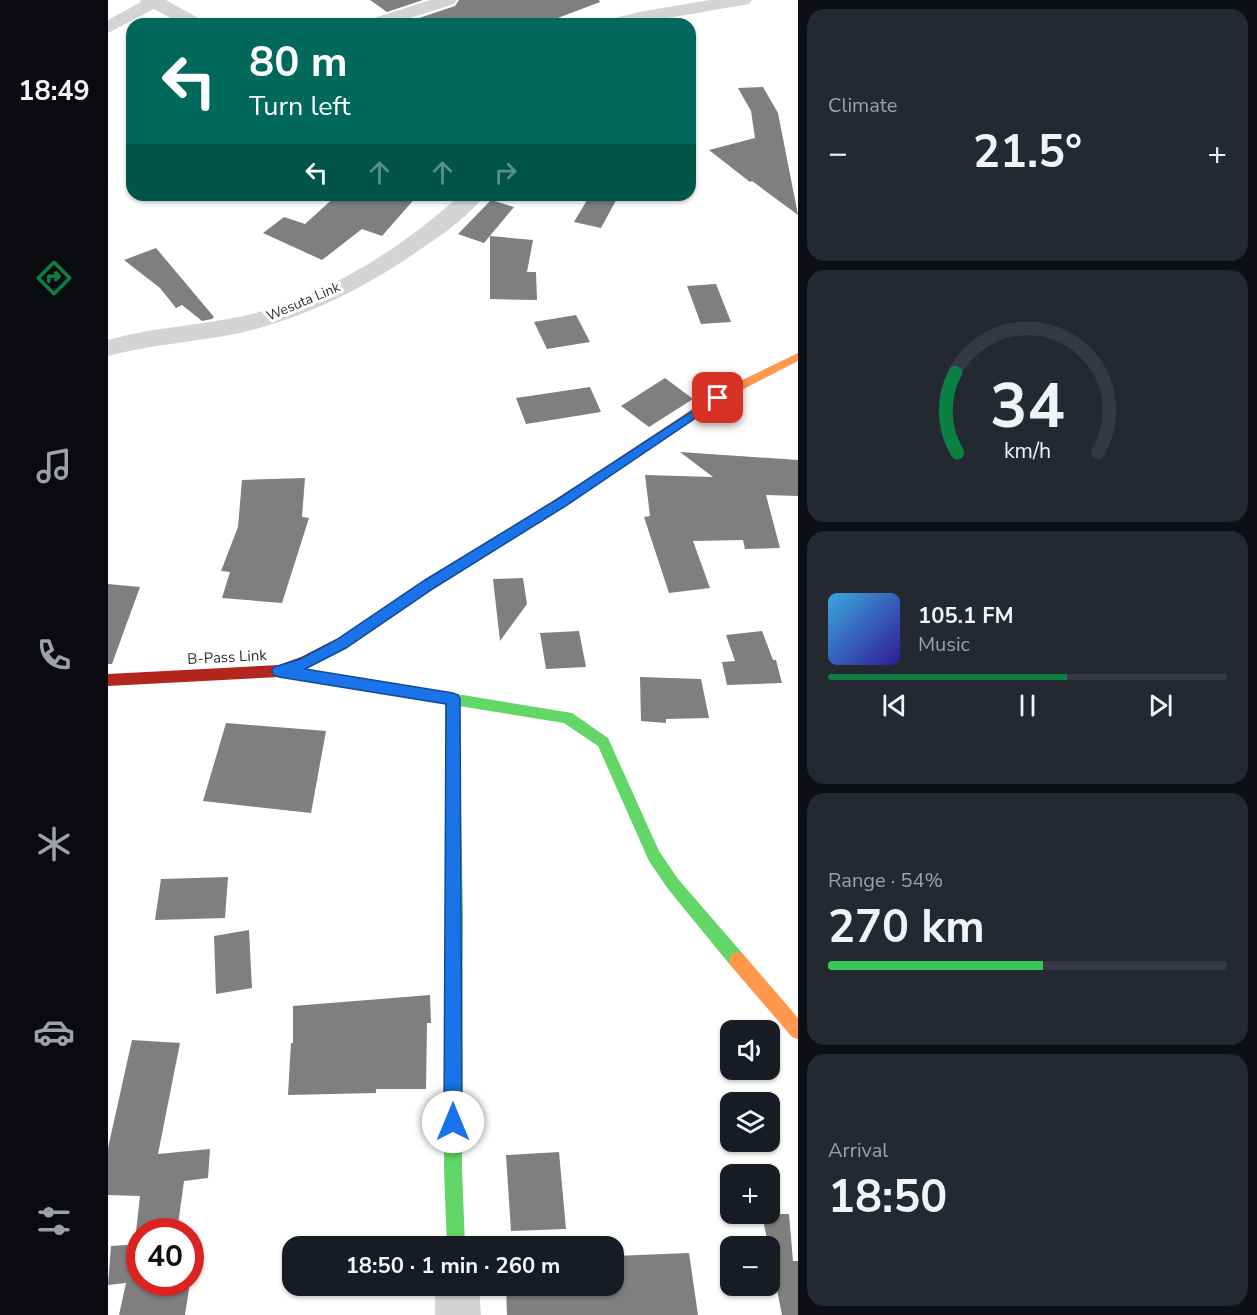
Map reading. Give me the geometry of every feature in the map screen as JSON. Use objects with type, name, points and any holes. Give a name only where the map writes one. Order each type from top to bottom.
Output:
[{"type":"street","points":[[392,18],[448,0]]},
{"type":"street","points":[[635,18],[743,0]]},
{"type":"street","points":[[108,28],[153,1],[185,18]]},
{"type":"street","name":"Wesuta Link","points":[[108,348],[175,334],[244,324],[314,299],[373,269],[413,244],[466,201]]},
{"type":"street","name":"B-Pass Link","points":[[108,680],[279,671],[303,664],[341,644],[430,584],[560,504],[700,408],[772,367],[798,357]]},
{"type":"street","points":[[279,671],[567,717],[603,742],[654,856],[673,884],[798,1031]]},
{"type":"street","points":[[453,699],[455,915],[453,1168],[456,1236]]},
{"type":"street","points":[[457,1296],[458,1315]]},
{"type":"building","points":[[370,0],[423,0],[387,12]]},
{"type":"building","points":[[459,0],[599,0],[600,2],[558,18],[419,18],[455,6]]},
{"type":"building","points":[[763,87],[778,113],[798,215],[709,150],[755,138],[751,111],[738,88]]},
{"type":"building","points":[[330,201],[413,201],[382,236],[362,229],[322,260],[263,233],[284,217],[305,224]]},
{"type":"building","points":[[490,201],[514,207],[484,243],[458,234]]},
{"type":"building","points":[[586,201],[616,201],[601,228],[574,222]]},
{"type":"building","points":[[490,236],[533,240],[527,272],[536,272],[537,300],[490,299]]},
{"type":"building","points":[[156,248],[214,317],[212,319],[202,321],[182,305],[176,308],[160,288],[124,260]]},
{"type":"building","points":[[716,284],[731,322],[701,324],[687,286]]},
{"type":"building","points":[[576,315],[590,342],[547,349],[534,322]]},
{"type":"building","points":[[665,378],[693,399],[649,427],[621,406]]},
{"type":"building","points":[[590,387],[601,412],[526,424],[516,398]]},
{"type":"building","points":[[680,452],[798,460],[798,496],[766,495],[780,548],[745,549],[743,540],[693,541],[710,588],[669,593],[644,517],[650,516],[645,475],[713,477]]},
{"type":"building","points":[[305,478],[302,517],[309,518],[282,603],[222,598],[230,572],[221,571],[238,527],[242,480]]},
{"type":"building","points":[[523,578],[527,604],[500,641],[493,579]]},
{"type":"building","points":[[108,584],[140,587],[112,664],[108,664]]},
{"type":"building","points":[[579,631],[586,667],[546,669],[540,633]]},
{"type":"building","points":[[762,631],[773,660],[776,660],[782,683],[727,685],[722,662],[735,661],[726,635]]},
{"type":"building","points":[[640,677],[701,679],[709,718],[666,719],[666,723],[641,721]]},
{"type":"building","points":[[226,723],[326,731],[311,813],[203,801]]},
{"type":"building","points":[[228,877],[225,918],[155,920],[161,879]]},
{"type":"building","points":[[249,930],[252,988],[216,994],[214,936]]},
{"type":"building","points":[[430,995],[431,1023],[427,1023],[426,1089],[376,1089],[376,1093],[288,1095],[291,1043],[293,1043],[293,1006]]},
{"type":"building","points":[[132,1040],[180,1043],[158,1154],[210,1149],[208,1178],[184,1181],[179,1218],[138,1218],[140,1196],[108,1195],[108,1148]]},
{"type":"building","points":[[559,1152],[566,1229],[511,1231],[506,1155]]},
{"type":"building","points":[[780,1214],[789,1214],[793,1261],[798,1261],[798,1315],[782,1315],[778,1296],[780,1236],[766,1236],[764,1224],[780,1224]]},
{"type":"building","points":[[126,1245],[126,1283],[108,1285],[111,1246]]},
{"type":"building","points":[[689,1253],[698,1315],[507,1315],[506,1296],[624,1296],[624,1256]]},
{"type":"building","points":[[126,1283],[126,1296],[188,1296],[185,1315],[119,1315]]},
{"type":"traffic: fast","points":[[281,671],[567,717],[603,742],[654,856],[673,884],[737,960]]},
{"type":"traffic: fast","points":[[452,699],[455,915],[453,1169],[456,1236]]},
{"type":"traffic: slow","points":[[475,555],[582,488],[722,395],[798,357]]},
{"type":"traffic: slow","points":[[737,960],[798,1031]]},
{"type":"traffic: jam","points":[[108,680],[279,671],[306,661],[356,635],[475,555]]},
{"type":"route","points":[[453,1122],[455,915],[453,699],[279,671],[303,664],[341,644],[430,584],[560,504],[718,398]]}]
